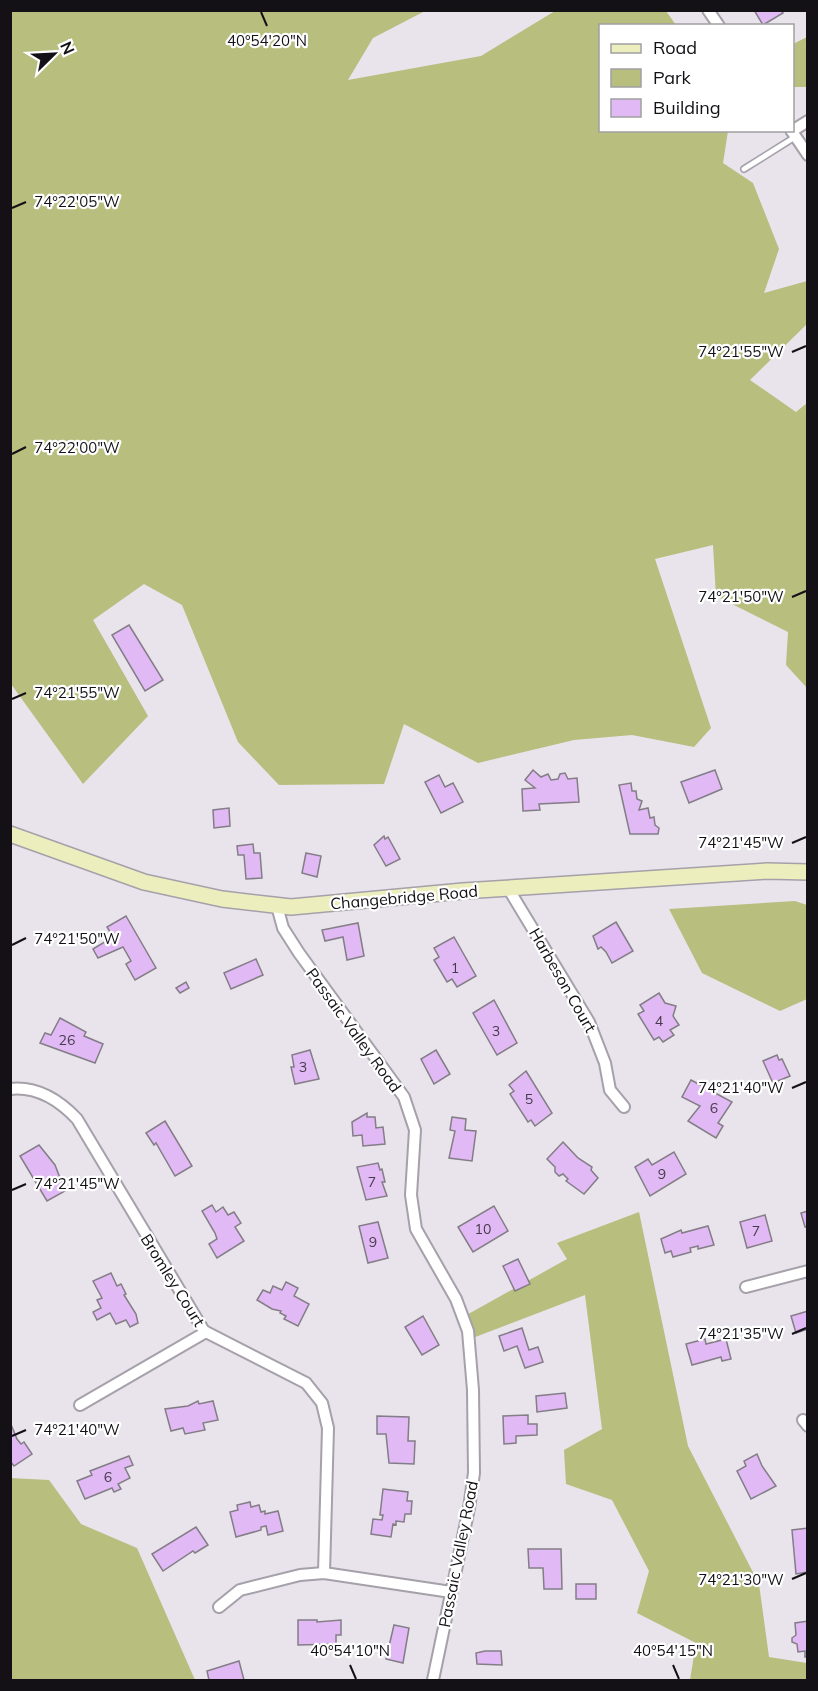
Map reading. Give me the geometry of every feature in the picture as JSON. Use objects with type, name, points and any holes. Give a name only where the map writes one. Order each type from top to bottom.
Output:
[{"type":"main road","name":"Changebridge Road","points":[[10,834],[144,882],[222,899],[291,907],[508,888],[767,871],[807,872]]},
{"type":"street","points":[[708,10],[718,24]]},
{"type":"street","points":[[807,121],[793,133],[807,156]]},
{"type":"street","name":"Harbeson Court","points":[[508,888],[589,1022],[605,1063],[610,1090],[624,1107]]},
{"type":"street","name":"Passaic Valley Road","points":[[277,906],[283,928],[299,953],[404,1097],[415,1130],[411,1195],[416,1229],[456,1299],[468,1331],[474,1400],[474,1473],[469,1508],[433,1680]]},
{"type":"street","name":"Bromley Court","points":[[10,1089],[33,1090],[50,1097],[65,1106],[77,1119],[192,1315],[206,1332],[306,1383],[322,1403],[328,1428],[324,1573]]},
{"type":"street","points":[[746,1287],[807,1271]]},
{"type":"street","points":[[80,1405],[206,1332]]},
{"type":"street","points":[[219,1607],[240,1590],[300,1575],[324,1573],[451,1592]]},
{"type":"lane","points":[[744,169],[793,133]]},
{"type":"green space","points":[[10,11],[425,11],[373,38],[348,80],[481,56],[555,11],[666,11],[675,24],[599,24],[599,132],[728,132],[723,163],[753,183],[779,249],[764,293],[807,281],[807,324],[750,380],[796,412],[807,403],[807,688],[786,665],[788,632],[716,596],[713,545],[655,559],[711,728],[694,747],[632,735],[574,740],[478,763],[404,724],[384,784],[279,785],[238,742],[182,605],[144,584],[93,620],[148,716],[83,784],[11,684]]},
{"type":"green space","points":[[807,37],[807,87],[794,87],[794,44]]},
{"type":"green space","points":[[795,901],[807,905],[807,999],[780,1011],[702,973],[669,909]]},
{"type":"green space","points":[[639,1212],[688,1446],[759,1584],[769,1657],[807,1663],[807,1680],[690,1680],[696,1643],[637,1613],[649,1571],[612,1500],[566,1484],[564,1450],[602,1429],[585,1295],[470,1339],[463,1317],[567,1259],[557,1243]]},
{"type":"green space","points":[[10,1478],[49,1480],[81,1524],[137,1548],[195,1680],[11,1680]]},
{"type":"building","points":[[754,10],[781,10],[783,13],[765,24],[762,24]]},
{"type":"building","points":[[129,625],[163,680],[145,691],[112,635]]},
{"type":"building","points":[[533,770],[541,777],[548,774],[551,780],[558,779],[560,774],[565,773],[568,779],[577,778],[579,802],[539,804],[540,810],[523,811],[522,789],[535,788],[525,780]]},
{"type":"building","points":[[715,770],[722,789],[689,803],[681,782]]},
{"type":"building","points":[[439,775],[445,787],[453,783],[463,802],[441,813],[425,782]]},
{"type":"building","points":[[631,783],[632,791],[636,791],[637,799],[642,801],[639,810],[648,808],[650,818],[654,817],[655,825],[659,828],[658,834],[630,834],[619,785]]},
{"type":"building","points":[[229,808],[230,826],[214,828],[213,810]]},
{"type":"building","points":[[384,836],[385,839],[388,837],[400,859],[386,866],[374,845]]},
{"type":"building","points":[[253,844],[254,853],[260,853],[262,878],[246,879],[244,855],[238,855],[237,846]]},
{"type":"building","points":[[306,853],[321,856],[317,877],[302,873]]},
{"type":"building","points":[[126,916],[156,968],[135,980],[126,964],[131,961],[123,947],[98,958],[93,949],[113,937],[107,927]]},
{"type":"building","points":[[616,922],[633,951],[612,963],[601,947],[598,949],[593,936]]},
{"type":"building","points":[[358,923],[364,956],[347,960],[343,937],[325,941],[322,930]]},
{"type":"building","points":[[454,937],[476,976],[457,987],[452,979],[447,982],[434,960],[439,957],[434,948]]},
{"type":"building","points":[[256,959],[263,975],[231,989],[224,973]]},
{"type":"building","points":[[186,982],[189,988],[180,993],[176,988]]},
{"type":"building","points":[[659,993],[665,1003],[676,1006],[673,1016],[679,1025],[670,1030],[674,1035],[663,1042],[659,1037],[654,1040],[638,1014],[644,1011],[640,1005]]},
{"type":"building","points":[[494,1000],[517,1043],[497,1055],[473,1013]]},
{"type":"building","points":[[60,1018],[86,1032],[84,1036],[103,1044],[95,1063],[40,1043],[45,1033],[51,1035]]},
{"type":"building","points":[[310,1050],[319,1079],[295,1084],[291,1067],[294,1067],[292,1055]]},
{"type":"building","points":[[436,1050],[450,1074],[434,1084],[421,1059]]},
{"type":"building","points":[[777,1055],[779,1060],[782,1059],[790,1076],[773,1083],[763,1061]]},
{"type":"building","points":[[526,1071],[552,1113],[535,1126],[531,1120],[528,1122],[510,1094],[514,1091],[509,1085]]},
{"type":"building","points":[[691,1080],[732,1102],[718,1123],[723,1126],[716,1138],[688,1121],[700,1106],[682,1097]]},
{"type":"building","points":[[367,1113],[367,1117],[375,1117],[376,1128],[383,1127],[385,1144],[363,1146],[362,1135],[353,1136],[352,1122]]},
{"type":"building","points":[[452,1117],[466,1119],[465,1130],[476,1131],[472,1161],[449,1158],[455,1131],[450,1130]]},
{"type":"building","points":[[165,1121],[192,1166],[175,1176],[156,1143],[154,1145],[146,1133]]},
{"type":"building","points":[[563,1142],[578,1158],[592,1167],[591,1170],[598,1178],[584,1194],[566,1181],[568,1179],[563,1174],[559,1176],[555,1172],[555,1167],[547,1159]]},
{"type":"building","points":[[39,1145],[55,1165],[65,1191],[47,1201],[20,1156]]},
{"type":"building","points":[[674,1152],[686,1174],[650,1196],[635,1167],[648,1159],[652,1165]]},
{"type":"building","points":[[378,1163],[380,1170],[382,1169],[385,1182],[382,1182],[387,1196],[366,1200],[357,1167]]},
{"type":"building","points":[[212,1205],[216,1212],[223,1207],[228,1215],[234,1212],[241,1223],[235,1227],[244,1241],[217,1258],[209,1244],[217,1239],[202,1211]]},
{"type":"building","points":[[494,1206],[508,1231],[473,1252],[458,1227]]},
{"type":"building","points":[[808,1211],[808,1227],[805,1227],[801,1213]]},
{"type":"building","points":[[765,1215],[772,1241],[747,1248],[740,1222]]},
{"type":"building","points":[[378,1222],[388,1258],[368,1263],[359,1226]]},
{"type":"building","points":[[708,1226],[714,1245],[698,1249],[698,1246],[690,1248],[691,1252],[673,1257],[671,1251],[665,1253],[661,1239],[681,1230],[682,1233]]},
{"type":"building","points":[[518,1259],[530,1284],[515,1291],[503,1266]]},
{"type":"building","points":[[111,1273],[117,1286],[121,1284],[126,1294],[124,1295],[136,1314],[138,1323],[130,1327],[126,1320],[116,1324],[110,1313],[97,1320],[93,1312],[101,1308],[97,1300],[102,1298],[93,1281]]},
{"type":"building","points":[[286,1282],[298,1288],[294,1296],[309,1304],[298,1326],[284,1319],[286,1316],[280,1313],[281,1311],[272,1309],[257,1300],[263,1290],[270,1293],[273,1286],[282,1290]]},
{"type":"building","points":[[808,1311],[808,1329],[796,1333],[791,1316]]},
{"type":"building","points":[[423,1316],[439,1345],[422,1355],[405,1327]]},
{"type":"building","points":[[522,1328],[529,1350],[538,1347],[543,1362],[525,1368],[517,1346],[504,1351],[499,1336]]},
{"type":"building","points":[[705,1339],[706,1344],[726,1339],[731,1359],[722,1361],[721,1357],[692,1365],[686,1344]]},
{"type":"building","points":[[565,1393],[567,1408],[537,1412],[536,1396]]},
{"type":"building","points":[[198,1401],[199,1404],[213,1401],[218,1420],[203,1423],[205,1430],[185,1434],[183,1428],[171,1431],[165,1409],[188,1406]]},
{"type":"building","points":[[528,1415],[528,1424],[537,1424],[537,1435],[516,1436],[516,1443],[504,1444],[503,1416]]},
{"type":"building","points":[[377,1416],[409,1417],[408,1441],[415,1441],[414,1464],[389,1463],[386,1434],[377,1434]]},
{"type":"building","points":[[10,1422],[17,1439],[21,1444],[24,1442],[32,1454],[14,1466],[10,1461]]},
{"type":"building","points":[[757,1454],[762,1466],[776,1486],[751,1499],[737,1471],[746,1466],[744,1461]]},
{"type":"building","points":[[129,1456],[133,1465],[125,1468],[130,1478],[118,1484],[121,1489],[114,1492],[112,1488],[85,1499],[77,1481],[92,1475],[90,1471]]},
{"type":"building","points":[[383,1489],[408,1492],[407,1501],[412,1501],[411,1514],[405,1514],[404,1522],[396,1521],[396,1525],[393,1524],[391,1537],[371,1534],[373,1519],[382,1520],[383,1515],[380,1515]]},
{"type":"building","points":[[250,1502],[251,1507],[259,1505],[261,1512],[265,1511],[265,1514],[278,1511],[283,1531],[268,1535],[266,1526],[261,1527],[261,1530],[236,1537],[230,1512],[238,1510],[237,1505]]},
{"type":"building","points":[[196,1527],[208,1545],[195,1553],[193,1551],[163,1571],[152,1554]]},
{"type":"building","points":[[808,1528],[808,1572],[796,1574],[792,1530]]},
{"type":"building","points":[[528,1549],[561,1549],[562,1589],[544,1589],[543,1568],[529,1568]]},
{"type":"building","points":[[576,1584],[596,1584],[596,1599],[576,1599]]},
{"type":"building","points":[[298,1620],[317,1620],[317,1622],[341,1620],[341,1635],[336,1635],[336,1644],[298,1645]]},
{"type":"building","points":[[808,1621],[808,1656],[805,1657],[805,1651],[798,1652],[797,1644],[792,1642],[792,1638],[796,1635],[795,1623]]},
{"type":"building","points":[[394,1625],[409,1628],[403,1663],[386,1659]]},
{"type":"building","points":[[501,1651],[502,1665],[477,1664],[476,1653]]},
{"type":"building","points":[[239,1661],[244,1680],[209,1680],[207,1671]]}]
